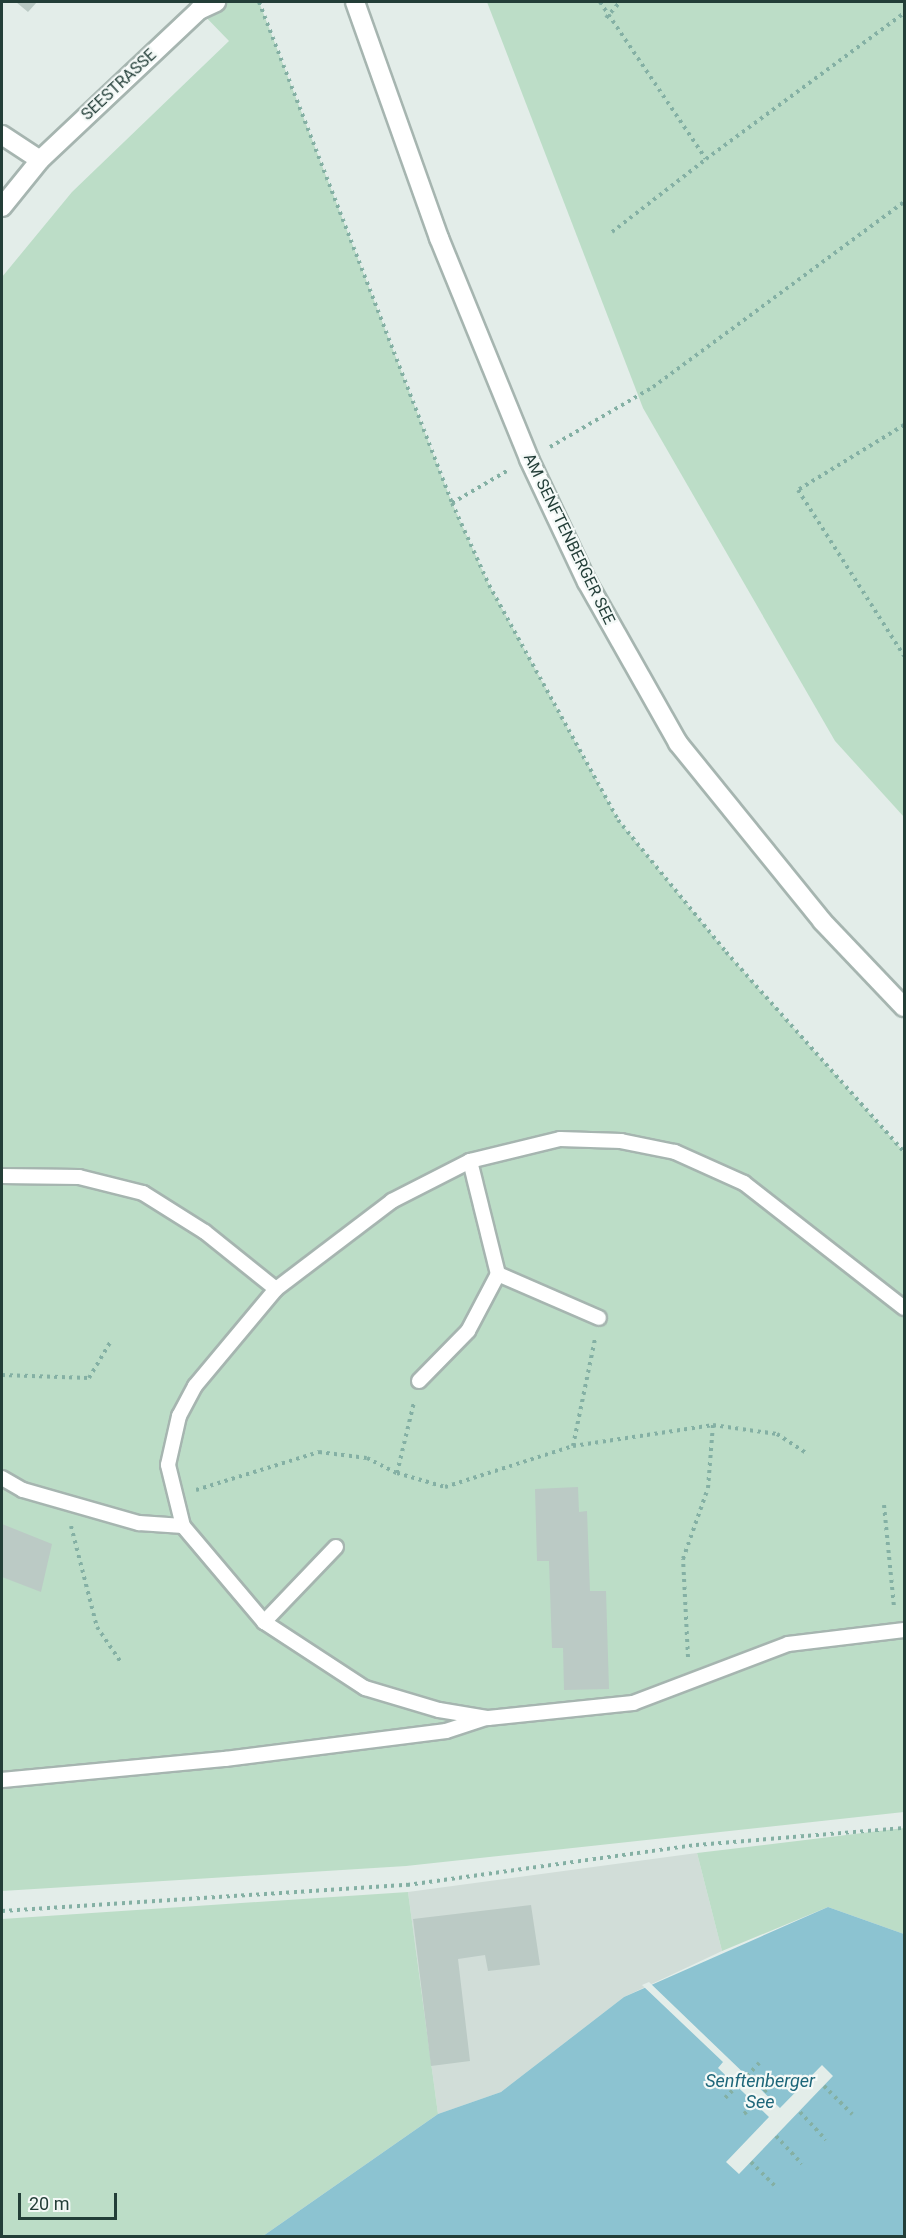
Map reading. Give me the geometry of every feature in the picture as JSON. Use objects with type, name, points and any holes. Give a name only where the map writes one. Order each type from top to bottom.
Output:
[{"type":"street","name":"SEESTRASSE","points":[[2,207],[40,160],[197,6],[216,2]]},
{"type":"street","name":"AM SENFTENBERGER SEE","points":[[355,2],[439,238],[529,459],[587,582],[678,743],[822,921],[904,1007]]},
{"type":"street","points":[[2,135],[40,160]]},
{"type":"lane","points":[[488,1718],[439,1710],[365,1688],[264,1622],[183,1526],[168,1465],[179,1416],[226,1344],[276,1289],[392,1201],[470,1161],[560,1139],[621,1141],[675,1152],[744,1183],[904,1308]]},
{"type":"lane","points":[[419,1381],[468,1331],[498,1274],[470,1161]]},
{"type":"lane","points":[[2,1176],[79,1177],[143,1193],[205,1232],[276,1289]]},
{"type":"lane","points":[[498,1274],[599,1318]]},
{"type":"lane","points":[[2,1478],[65,1503],[139,1523],[183,1526]]},
{"type":"lane","points":[[264,1622],[336,1547]]},
{"type":"lane","points":[[2,1780],[225,1760],[446,1731],[488,1718],[633,1702],[788,1644],[901,1631]]},
{"type":"path","points":[[259,2],[452,503],[489,585],[618,820],[726,952],[904,1152]]},
{"type":"path","points":[[600,2],[606,18],[706,159]]},
{"type":"path","points":[[606,18],[620,2]]},
{"type":"path","points":[[612,232],[706,159],[904,13]]},
{"type":"path","points":[[452,503],[653,387],[904,202]]},
{"type":"path","points":[[904,424],[798,490],[904,656]]},
{"type":"path","points":[[573,1446],[599,1318]]},
{"type":"path","points":[[2,1376],[89,1378],[111,1341]]},
{"type":"path","points":[[397,1473],[419,1381]]},
{"type":"path","points":[[176,1496],[319,1452],[367,1458],[397,1473],[445,1487],[573,1446],[712,1425],[777,1434],[806,1453]]},
{"type":"path","points":[[689,1682],[683,1559],[708,1488],[712,1425]]},
{"type":"path","points":[[65,1503],[97,1627],[120,1661]]},
{"type":"path","points":[[884,1505],[901,1631]]},
{"type":"path","points":[[2,1911],[407,1884],[696,1845],[904,1828]]},
{"type":"path","points":[[747,2076],[759,2063]]},
{"type":"path","points":[[764,2092],[777,2079]]},
{"type":"path","points":[[725,2098],[737,2086]]},
{"type":"path","points":[[824,2086],[852,2114]]},
{"type":"path","points":[[744,2114],[755,2104]]},
{"type":"path","points":[[800,2112],[825,2140]]},
{"type":"path","points":[[776,2136],[802,2164]]},
{"type":"path","points":[[751,2162],[777,2188]]},
{"type":"shaded area","points":[[697,1853],[722,1951],[624,1997],[501,2092],[438,2114],[408,1892]]},
{"type":"green space","points":[[216,2],[259,2],[452,503],[489,585],[618,820],[726,952],[904,1152],[904,1812],[406,1866],[2,1891],[2,277],[72,192],[229,41],[199,10]]},
{"type":"green space","points":[[487,2],[904,2],[904,817],[835,741],[643,408]]},
{"type":"green space","points":[[904,1828],[904,1934],[828,1907],[722,1951],[697,1853]]},
{"type":"green space","points":[[408,1892],[438,2114],[263,2236],[2,2236],[2,1919]]},
{"type":"water","name":"Senftenberger See","points":[[828,1907],[904,1934],[904,2236],[263,2236],[438,2114],[501,2092],[624,1997]]},
{"type":"pier","points":[[649,1982],[780,2108],[822,2065],[833,2076],[739,2174],[726,2162],[769,2117],[718,2068],[723,2062],[642,1985]]},
{"type":"building","points":[[16,2],[37,2],[28,12]]},
{"type":"building","points":[[578,1487],[579,1512],[587,1511],[590,1591],[606,1591],[609,1689],[564,1690],[563,1648],[552,1648],[549,1561],[537,1561],[535,1489]]},
{"type":"building","points":[[2,1524],[52,1544],[41,1592],[2,1577]]},
{"type":"building","points":[[531,1905],[540,1965],[488,1971],[485,1955],[458,1959],[470,2061],[431,2066],[413,1919]]}]
